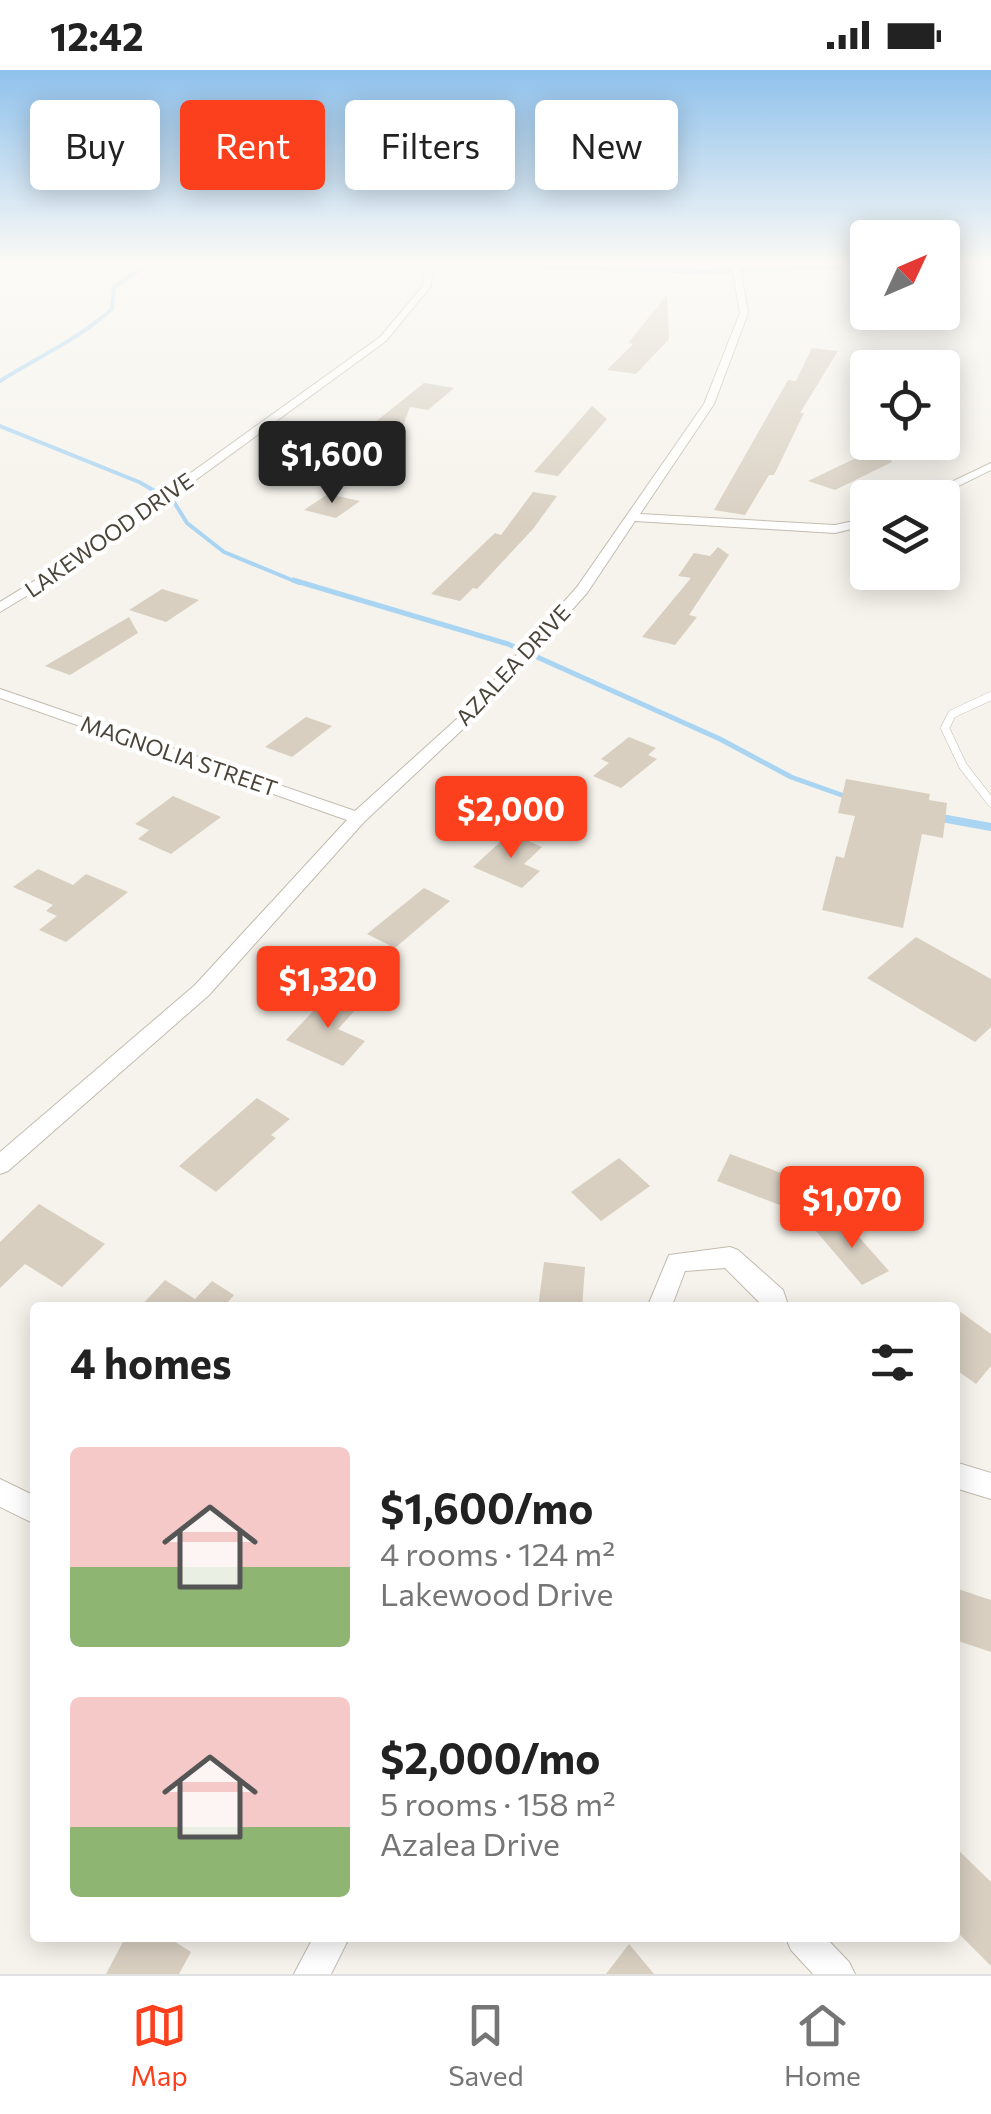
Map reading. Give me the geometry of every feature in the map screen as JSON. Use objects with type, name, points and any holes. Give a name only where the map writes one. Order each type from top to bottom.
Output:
[{"type":"street","name":"LAKEWOOD DRIVE","points":[[0,608],[56,576],[369,349]]},
{"type":"street","name":"AZALEA DRIVE","points":[[0,1166],[202,990],[358,818],[476,710],[582,590],[634,518],[709,404],[730,349]]},
{"type":"street","points":[[960,481],[991,466]]},
{"type":"street","points":[[634,518],[834,529],[850,526]]},
{"type":"street","name":"MAGNOLIA STREET","points":[[0,693],[358,818]]},
{"type":"street","points":[[661,1302],[677,1262],[730,1257],[775,1302]]},
{"type":"street","points":[[960,1476],[991,1486]]},
{"type":"street","points":[[0,1494],[30,1508]]},
{"type":"street","points":[[312,1974],[330,1942]]},
{"type":"street","points":[[807,1942],[837,1974]]},
{"type":"lane","points":[[991,696],[952,714],[945,728],[963,766],[991,802]]},
{"type":"building","points":[[628,349],[660,349],[636,374],[607,370]]},
{"type":"building","points":[[812,349],[838,351],[800,413],[804,413],[774,475],[769,475],[745,515],[714,510],[788,380],[796,381]]},
{"type":"building","points":[[424,383],[454,388],[428,410],[410,407],[398,439],[369,438],[374,423]]},
{"type":"building","points":[[592,406],[607,419],[558,476],[534,472]]},
{"type":"building","points":[[852,460],[892,462],[835,490],[808,481]]},
{"type":"building","points":[[533,492],[557,496],[533,529],[477,589],[473,588],[460,601],[431,594],[495,533],[501,535]]},
{"type":"building","points":[[328,494],[360,501],[336,518],[304,510]]},
{"type":"building","points":[[718,547],[729,555],[689,615],[697,617],[675,645],[642,637],[691,578],[678,576],[694,553],[710,556]]},
{"type":"building","points":[[162,589],[199,600],[166,622],[129,610]]},
{"type":"building","points":[[129,617],[138,633],[70,675],[45,666]]},
{"type":"building","points":[[306,717],[332,726],[292,757],[265,747]]},
{"type":"building","points":[[629,737],[656,748],[648,755],[657,759],[621,788],[593,776],[609,763],[601,759]]},
{"type":"building","points":[[846,779],[930,794],[929,800],[947,803],[943,838],[922,834],[903,928],[822,910],[836,856],[844,858],[855,816],[838,813]]},
{"type":"building","points":[[173,796],[221,817],[171,854],[138,839],[149,830],[135,824]]},
{"type":"building","points":[[510,833],[542,847],[524,864],[540,871],[522,888],[473,867]]},
{"type":"building","points":[[38,869],[73,885],[86,874],[128,892],[66,942],[39,930],[57,916],[46,911],[53,905],[13,887]]},
{"type":"building","points":[[424,888],[450,901],[395,948],[367,934]]},
{"type":"building","points":[[916,937],[991,979],[991,1027],[975,1042],[867,978]]},
{"type":"building","points":[[330,993],[359,1006],[338,1029],[365,1041],[343,1066],[286,1040]]},
{"type":"building","points":[[257,1098],[290,1119],[271,1135],[276,1138],[216,1192],[179,1166]]},
{"type":"building","points":[[730,1154],[792,1177],[780,1205],[717,1181]]},
{"type":"building","points":[[619,1158],[650,1186],[601,1221],[571,1192]]},
{"type":"building","points":[[39,1204],[105,1244],[62,1287],[25,1264],[0,1288],[0,1242]]},
{"type":"building","points":[[842,1218],[889,1271],[862,1285],[816,1231]]},
{"type":"building","points":[[544,1262],[585,1267],[582,1302],[539,1302]]},
{"type":"building","points":[[165,1280],[195,1299],[212,1281],[234,1295],[228,1302],[145,1302]]},
{"type":"building","points":[[960,1312],[991,1334],[991,1366],[976,1384],[960,1373]]},
{"type":"building","points":[[960,1590],[991,1600],[991,1652],[960,1642]]},
{"type":"building","points":[[960,1852],[991,1882],[991,1966],[960,1935]]},
{"type":"building","points":[[123,1942],[175,1942],[191,1952],[179,1974],[106,1974]]},
{"type":"building","points":[[629,1944],[654,1974],[606,1974]]},
{"type":"waterway","points":[[0,381],[55,349]]},
{"type":"waterway","points":[[0,426],[139,482],[174,502],[187,523],[224,552],[299,583]]},
{"type":"waterway","points":[[293,580],[508,644],[720,739],[791,777],[850,798]]},
{"type":"waterway","points":[[936,817],[991,827]]}]
